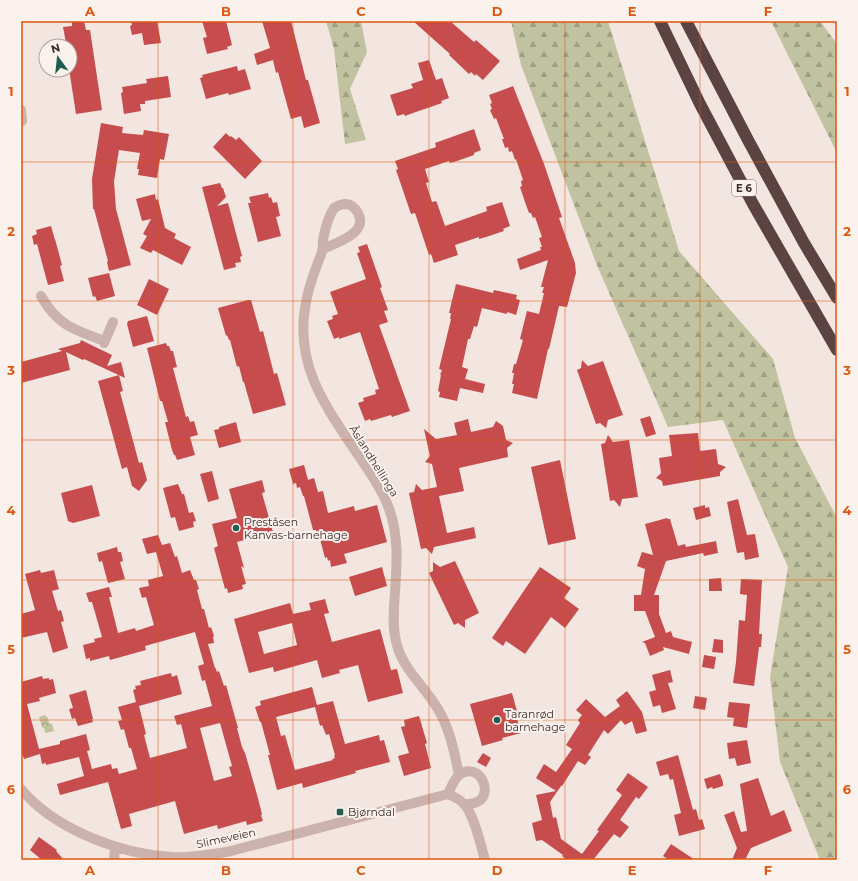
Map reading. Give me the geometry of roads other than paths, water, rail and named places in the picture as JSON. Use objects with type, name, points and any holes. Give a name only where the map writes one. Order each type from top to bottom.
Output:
[{"type":"highway","name":"E 6","points":[[660,21],[700,104],[749,197],[837,350]]},
{"type":"highway","name":"E 6","points":[[686,21],[804,243],[837,298]]},
{"type":"street","points":[[21,110],[22,121]]},
{"type":"street","name":"Åslandhellinga","points":[[323,249],[348,237],[357,230],[361,224],[361,220],[354,208],[344,204],[334,208],[330,214],[323,240],[323,249],[312,276],[305,308],[303,334],[305,352],[310,372],[327,408],[382,492],[389,508],[396,550],[394,627],[396,641],[408,670],[435,703],[443,718],[453,746],[459,775]]},
{"type":"street","points":[[41,296],[54,314],[67,325],[102,341],[113,322]]},
{"type":"street","points":[[464,804],[476,803],[483,797],[484,785],[480,776],[476,773],[467,772],[459,775],[448,794],[457,798],[470,812],[485,860]]},
{"type":"street","name":"Slimeveien","points":[[21,789],[47,813],[68,827],[115,847],[144,854],[170,857],[195,857],[220,854],[448,794]]},
{"type":"street","points":[[114,860],[115,847]]},
{"type":"place","name":"Preståsen Kanvas-barnehage","points":[[236,528]]},
{"type":"place","name":"Taranrød barnehage","points":[[497,720]]},
{"type":"place","name":"Bjørndal","points":[[340,812]]}]
